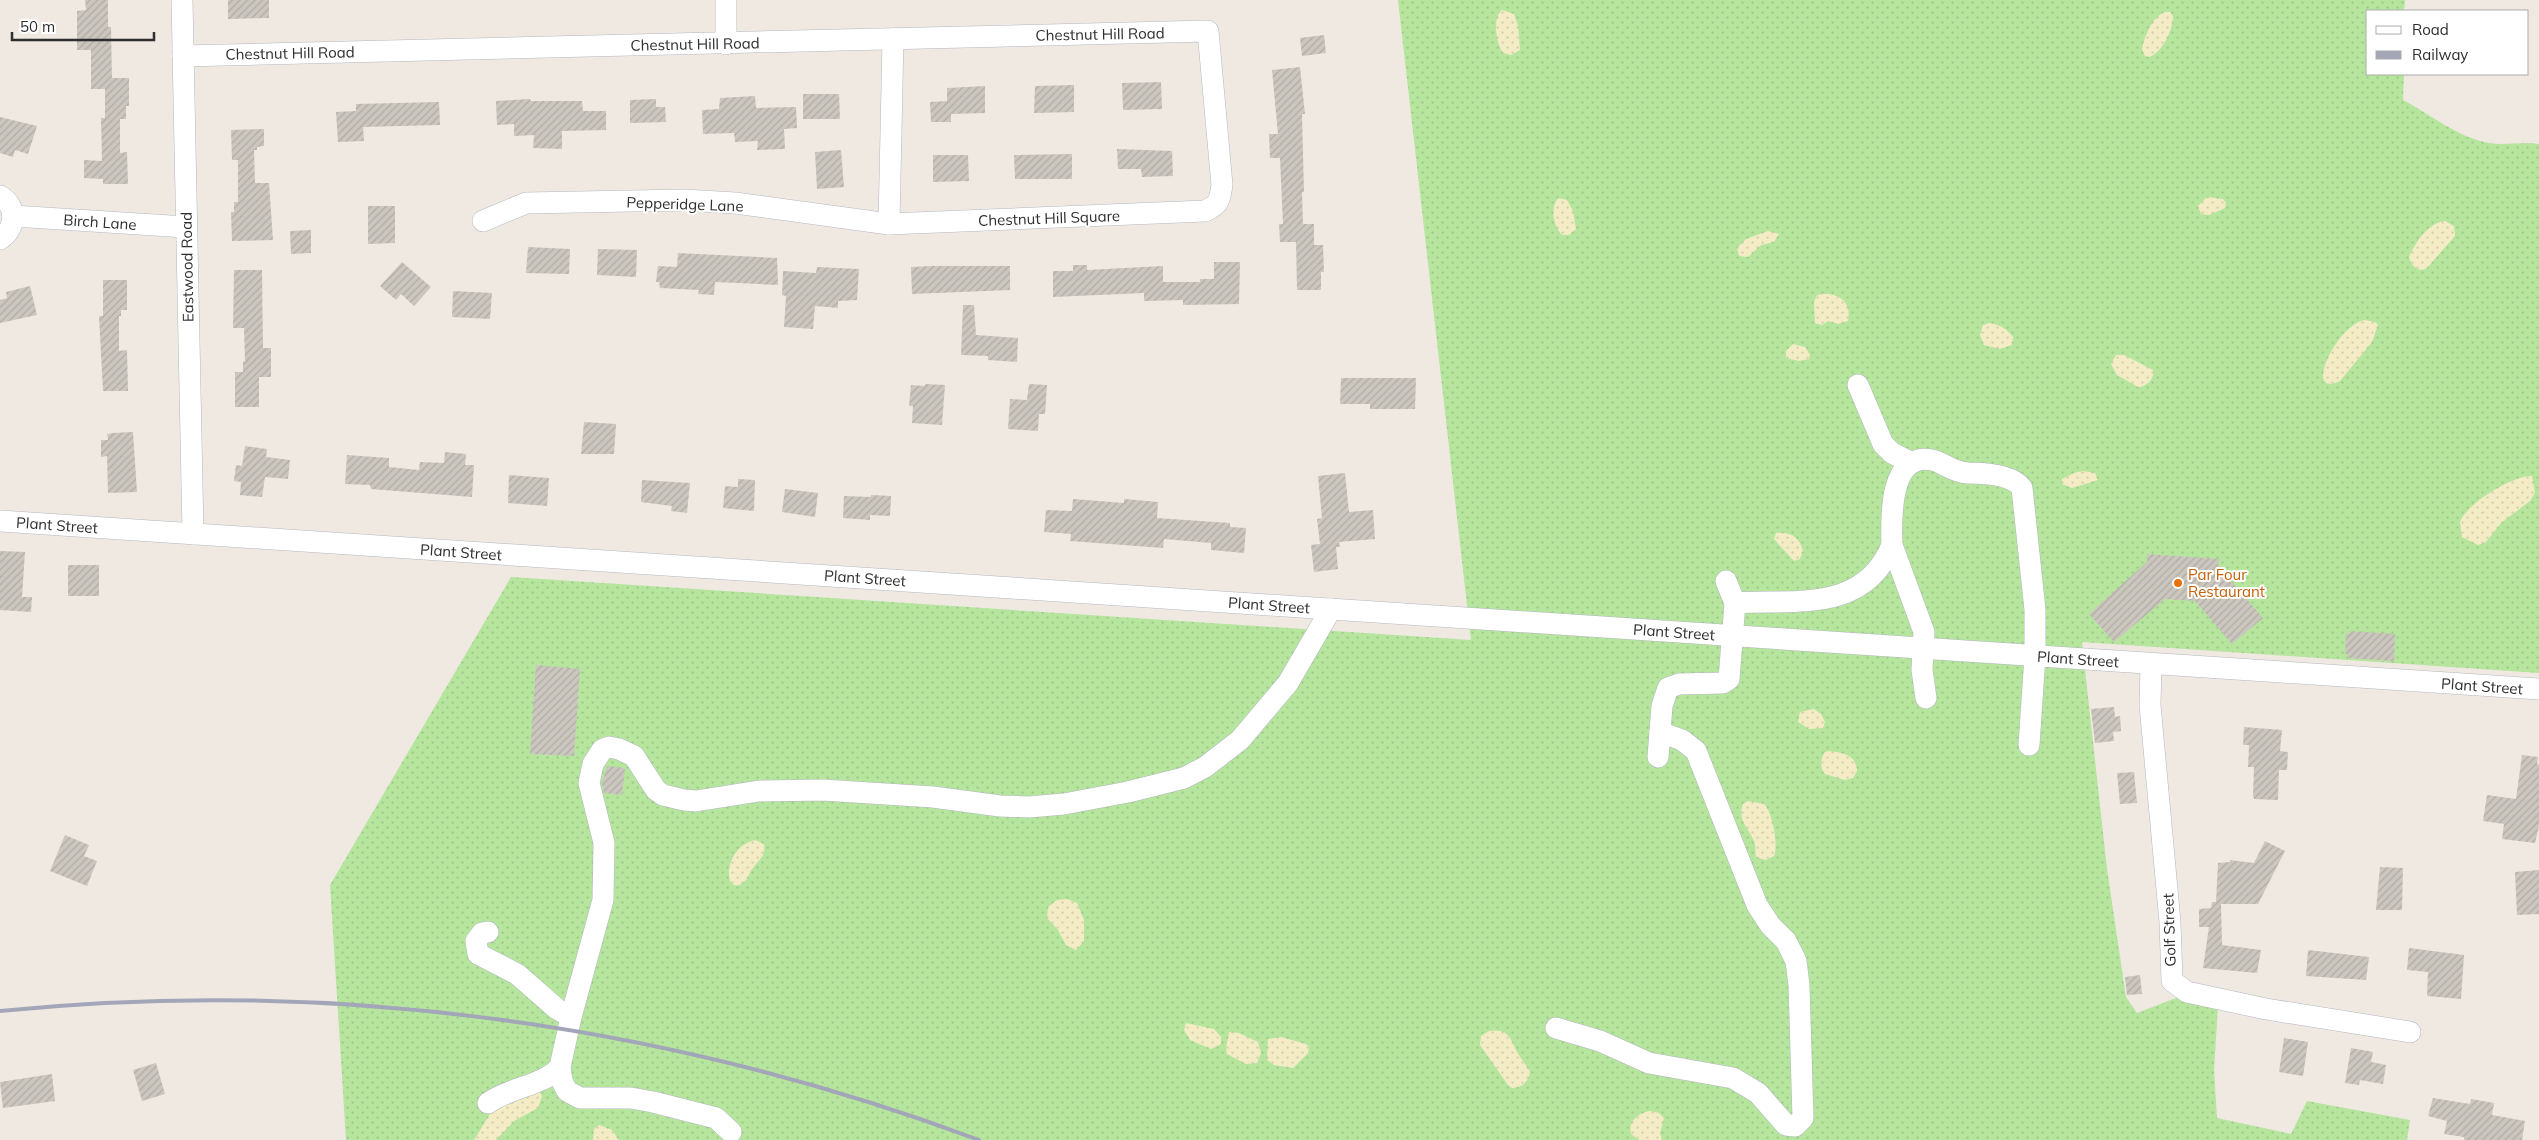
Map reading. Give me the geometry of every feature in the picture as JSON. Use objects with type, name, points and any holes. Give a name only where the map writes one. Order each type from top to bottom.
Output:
[{"type":"street","name":"Eastwood Road","points":[[182,0],[193,534]]},
{"type":"street","points":[[726,0],[726,44]]},
{"type":"street","name":"Chestnut Hill Road","points":[[183,56],[1208,31]]},
{"type":"street","name":"Chestnut Hill Square","points":[[889,224],[1191,214],[1216,207],[1222,185],[1208,31]]},
{"type":"street","points":[[889,224],[893,39]]},
{"type":"street","points":[[0,196],[12,208],[13,216],[11,228],[0,239]]},
{"type":"street","name":"Pepperidge Lane","points":[[483,221],[526,203],[684,200],[735,203],[889,224]]},
{"type":"street","name":"Birch Lane","points":[[13,216],[186,227]]},
{"type":"street","points":[[1858,385],[1883,444],[1892,453],[1912,463]]},
{"type":"street","points":[[1926,698],[1922,670],[1924,632],[1892,545],[1894,502],[1898,477],[1912,463],[1919,460],[1934,460],[1951,470],[2003,478],[2015,482],[2022,488],[2035,610],[2035,656],[2029,746]]},
{"type":"street","name":"Plant Street","points":[[0,521],[2539,689]]},
{"type":"street","points":[[1735,603],[1798,602],[1840,595],[1860,586],[1872,575],[1892,545]]},
{"type":"street","points":[[1658,757],[1662,706],[1668,688],[1679,684],[1723,683],[1729,679],[1735,603],[1726,581]]},
{"type":"street","points":[[730,1132],[716,1118],[697,1112],[631,1098],[580,1098],[564,1086],[560,1067],[604,900],[604,843],[589,782],[593,764],[602,750],[609,747],[619,749],[634,756],[656,790],[673,799],[696,801],[759,792],[822,790],[933,797],[1029,807],[1070,803],[1128,792],[1184,778],[1206,767],[1240,740],[1258,721],[1288,683],[1331,610]]},
{"type":"street","name":"Golf Street","points":[[2151,664],[2150,706],[2170,922],[2172,981],[2187,992],[2257,1007],[2410,1032]]},
{"type":"street","points":[[1556,1028],[1600,1040],[1649,1063],[1716,1074],[1746,1084],[1758,1094],[1786,1126],[1795,1126],[1801,1122],[1804,1105],[1798,973],[1792,950],[1770,925],[1757,905],[1730,841],[1696,751],[1682,740],[1660,732]]},
{"type":"street","points":[[488,932],[482,933],[476,942],[478,954],[517,974],[557,1009],[572,1017]]},
{"type":"street","points":[[488,1103],[512,1089],[546,1078],[560,1067]]},
{"type":"green space","points":[[1398,0],[2405,0],[2404,10],[2366,10],[2366,75],[2404,75],[2403,100],[2467,136],[2495,144],[2539,144],[2539,673],[2082,642],[2107,869],[2126,997],[2137,1013],[2176,998],[2218,1006],[2214,1070],[2217,1118],[2291,1134],[2307,1101],[2410,1120],[2407,1140],[346,1140],[330,885],[511,577],[1471,640]]},
{"type":"sand","points":[[1502,10],[1514,14],[1518,26],[1520,50],[1511,55],[1503,53],[1497,37],[1496,24]]},
{"type":"sand","points":[[2165,12],[2170,12],[2173,16],[2169,34],[2154,55],[2145,56],[2142,50],[2144,40],[2156,18]]},
{"type":"sand","points":[[2207,197],[2223,199],[2226,203],[2225,208],[2209,215],[2201,214],[2198,206]]},
{"type":"sand","points":[[1558,198],[1567,200],[1573,211],[1576,229],[1569,235],[1562,235],[1555,222],[1553,212]]},
{"type":"sand","points":[[2445,221],[2454,226],[2455,236],[2427,268],[2421,270],[2416,268],[2409,257],[2415,246],[2423,234],[2433,226]]},
{"type":"sand","points":[[1768,231],[1779,234],[1774,242],[1761,245],[1748,257],[1739,256],[1737,248],[1746,239]]},
{"type":"sand","points":[[1817,295],[1835,295],[1843,300],[1848,309],[1848,321],[1838,324],[1828,321],[1822,325],[1815,323],[1814,302]]},
{"type":"sand","points":[[2365,320],[2375,322],[2378,325],[2372,342],[2340,381],[2329,384],[2324,380],[2324,371],[2327,359],[2334,346],[2354,325]]},
{"type":"sand","points":[[1989,323],[1999,326],[2008,332],[2013,337],[2012,345],[2000,349],[1984,345],[1980,335],[1983,325]]},
{"type":"sand","points":[[1793,344],[1805,347],[1810,355],[1809,359],[1799,361],[1786,358],[1786,351]]},
{"type":"sand","points":[[2116,355],[2124,355],[2153,370],[2153,376],[2149,382],[2144,386],[2138,387],[2117,375],[2111,364]]},
{"type":"sand","points":[[2083,471],[2095,473],[2098,480],[2072,488],[2062,484],[2062,479]]},
{"type":"sand","points":[[2532,476],[2535,493],[2530,501],[2501,523],[2486,542],[2478,545],[2462,537],[2460,522],[2464,515],[2480,499],[2502,485]]},
{"type":"sand","points":[[1776,533],[1789,534],[1797,539],[1803,551],[1800,559],[1794,561],[1774,539]]},
{"type":"sand","points":[[1814,709],[1821,714],[1825,722],[1823,728],[1809,729],[1798,722],[1800,712]]},
{"type":"sand","points":[[1829,751],[1852,758],[1857,771],[1853,778],[1845,780],[1825,774],[1821,766],[1821,760],[1825,752]]},
{"type":"sand","points":[[1748,801],[1764,804],[1770,813],[1776,845],[1774,856],[1766,860],[1756,857],[1754,841],[1741,815],[1743,804]]},
{"type":"sand","points":[[755,840],[764,844],[763,855],[746,880],[738,885],[732,884],[729,871],[731,862],[744,845]]},
{"type":"sand","points":[[1067,899],[1077,903],[1084,920],[1084,941],[1076,950],[1066,945],[1058,930],[1047,918],[1048,907],[1057,900]]},
{"type":"sand","points":[[1186,1023],[1214,1029],[1221,1037],[1221,1044],[1211,1049],[1190,1040],[1184,1030]]},
{"type":"sand","points":[[1489,1031],[1501,1031],[1510,1038],[1530,1072],[1528,1079],[1522,1086],[1512,1088],[1508,1085],[1480,1045],[1481,1036]]},
{"type":"sand","points":[[1229,1032],[1239,1033],[1258,1042],[1261,1053],[1257,1063],[1246,1064],[1227,1054],[1226,1048]]},
{"type":"sand","points":[[1281,1037],[1306,1044],[1309,1047],[1308,1053],[1293,1068],[1274,1065],[1267,1060],[1268,1039]]},
{"type":"sand","points":[[540,1092],[542,1096],[538,1108],[514,1121],[496,1140],[474,1140],[495,1106]]},
{"type":"sand","points":[[1651,1111],[1659,1113],[1664,1118],[1660,1133],[1662,1140],[1639,1140],[1631,1134],[1631,1125],[1639,1115]]},
{"type":"sand","points":[[599,1125],[612,1130],[619,1140],[593,1140],[594,1129]]},
{"type":"building","points":[[85,0],[108,0],[108,27],[111,27],[112,78],[129,78],[129,106],[126,106],[126,119],[120,119],[120,153],[127,152],[128,184],[103,184],[103,179],[84,178],[84,160],[102,161],[101,118],[105,118],[105,89],[91,89],[91,50],[77,50],[77,11],[86,10]]},
{"type":"building","points":[[228,0],[269,0],[269,18],[228,19]]},
{"type":"building","points":[[1324,35],[1326,53],[1302,56],[1300,38]]},
{"type":"building","points":[[1300,67],[1305,114],[1302,114],[1303,224],[1314,224],[1314,245],[1323,245],[1324,272],[1321,272],[1321,290],[1297,290],[1296,242],[1280,242],[1279,224],[1283,224],[1280,158],[1270,158],[1269,134],[1278,134],[1272,70]]},
{"type":"building","points":[[1161,82],[1162,109],[1123,110],[1122,83]]},
{"type":"building","points":[[1074,85],[1074,112],[1034,113],[1035,86]]},
{"type":"building","points":[[985,86],[985,113],[951,114],[951,122],[931,122],[930,102],[947,101],[947,88]]},
{"type":"building","points":[[803,94],[839,94],[840,119],[803,119]]},
{"type":"building","points":[[755,96],[756,108],[796,107],[797,128],[784,129],[785,149],[757,150],[758,141],[735,142],[734,133],[703,134],[702,110],[719,109],[720,98]]},
{"type":"building","points":[[530,99],[531,101],[582,101],[583,111],[606,111],[606,130],[562,131],[562,149],[533,148],[534,135],[514,136],[514,124],[497,125],[496,101]]},
{"type":"building","points":[[656,99],[656,107],[665,107],[666,122],[630,123],[630,100]]},
{"type":"building","points":[[439,102],[440,125],[363,127],[364,141],[338,142],[336,112],[356,111],[356,104]]},
{"type":"building","points":[[0,117],[37,126],[28,154],[15,150],[13,157],[0,153]]},
{"type":"building","points":[[264,129],[264,146],[257,147],[257,150],[254,150],[255,183],[269,183],[273,240],[232,241],[231,212],[234,212],[234,202],[238,202],[238,160],[232,160],[231,130]]},
{"type":"building","points":[[1117,149],[1172,151],[1173,176],[1142,177],[1141,169],[1118,169]]},
{"type":"building","points":[[841,150],[844,187],[817,189],[815,152]]},
{"type":"building","points":[[1072,154],[1072,179],[1015,179],[1014,155]]},
{"type":"building","points":[[933,155],[968,155],[969,181],[933,182]]},
{"type":"building","points":[[368,206],[395,206],[395,243],[368,244]]},
{"type":"building","points":[[311,230],[311,253],[291,254],[290,231]]},
{"type":"building","points":[[528,247],[570,249],[569,274],[526,273]]},
{"type":"building","points":[[598,249],[637,250],[636,277],[597,275]]},
{"type":"building","points":[[678,253],[777,258],[778,285],[715,282],[714,295],[698,294],[699,290],[660,288],[659,282],[656,282],[658,266],[677,267]]},
{"type":"building","points":[[402,262],[431,287],[414,306],[401,294],[396,300],[380,286]]},
{"type":"building","points":[[1214,262],[1240,262],[1239,304],[1183,305],[1183,300],[1144,301],[1144,293],[1053,297],[1053,271],[1073,271],[1073,265],[1087,265],[1087,270],[1163,266],[1163,282],[1200,282],[1200,279],[1214,279]]},
{"type":"building","points":[[1010,266],[1010,290],[912,294],[911,267]]},
{"type":"building","points":[[817,267],[859,269],[857,300],[838,301],[838,308],[815,306],[813,329],[784,327],[786,296],[782,295],[783,271],[816,273]]},
{"type":"building","points":[[234,270],[262,270],[263,348],[271,348],[271,377],[259,377],[259,407],[235,407],[235,372],[243,372],[243,361],[245,362],[244,328],[233,328]]},
{"type":"building","points":[[103,280],[127,280],[127,310],[121,310],[121,316],[119,316],[119,351],[127,350],[128,391],[103,391],[99,316],[103,316]]},
{"type":"building","points":[[30,286],[37,315],[0,323],[0,300],[7,298],[6,292]]},
{"type":"building","points":[[453,291],[492,293],[490,319],[452,317]]},
{"type":"building","points":[[963,305],[974,305],[976,335],[1018,338],[1017,362],[988,360],[988,356],[961,355]]},
{"type":"building","points":[[1341,378],[1416,378],[1415,409],[1370,409],[1370,404],[1340,404]]},
{"type":"building","points":[[925,384],[945,385],[942,425],[912,423],[913,406],[909,406],[911,385],[925,386]]},
{"type":"building","points":[[1029,384],[1047,385],[1045,414],[1039,414],[1038,431],[1008,429],[1010,399],[1027,400]]},
{"type":"building","points":[[584,422],[616,424],[614,454],[581,454]]},
{"type":"building","points":[[133,432],[137,492],[108,493],[107,456],[101,457],[101,440],[108,440],[107,434]]},
{"type":"building","points":[[245,446],[267,449],[266,457],[290,460],[288,479],[265,477],[262,497],[240,495],[241,482],[234,481],[236,465],[242,466]]},
{"type":"building","points":[[445,452],[466,454],[465,465],[474,465],[472,497],[371,489],[370,485],[345,484],[347,455],[389,458],[389,467],[419,470],[420,462],[444,463]]},
{"type":"building","points":[[1345,473],[1349,512],[1373,510],[1375,539],[1339,542],[1340,547],[1336,547],[1338,569],[1314,572],[1311,545],[1320,544],[1317,519],[1322,518],[1318,476]]},
{"type":"building","points":[[509,475],[549,478],[547,506],[508,503]]},
{"type":"building","points":[[738,479],[755,480],[754,511],[723,508],[725,486],[738,487]]},
{"type":"building","points":[[642,480],[690,483],[687,513],[671,511],[672,506],[641,502]]},
{"type":"building","points":[[785,489],[818,493],[815,517],[782,512]]},
{"type":"building","points":[[871,495],[891,496],[890,516],[870,515],[870,520],[843,518],[844,496],[871,497]]},
{"type":"building","points":[[1073,499],[1124,503],[1124,499],[1158,502],[1157,518],[1230,523],[1230,527],[1246,528],[1244,553],[1211,550],[1211,543],[1164,539],[1163,548],[1070,541],[1071,534],[1044,532],[1046,510],[1072,511]]},
{"type":"building","points":[[0,551],[25,552],[22,597],[32,597],[31,612],[0,610]]},
{"type":"building","name":"Par Four Restaurant","points":[[2147,554],[2219,559],[2218,566],[2263,618],[2232,644],[2195,601],[2165,599],[2114,642],[2089,614],[2147,562]]},
{"type":"building","points":[[68,565],[99,565],[99,596],[68,596]]},
{"type":"building","points":[[2350,631],[2395,634],[2394,661],[2348,658],[2348,654],[2345,654],[2346,634],[2349,634]]},
{"type":"building","points":[[536,665],[580,669],[574,756],[530,754]]},
{"type":"building","points":[[2114,707],[2115,717],[2120,716],[2121,731],[2113,732],[2114,741],[2095,743],[2091,709]]},
{"type":"building","points":[[2244,727],[2282,730],[2280,751],[2288,752],[2287,770],[2279,770],[2278,800],[2254,799],[2254,767],[2248,767],[2249,745],[2243,745]]},
{"type":"building","points":[[2522,755],[2538,757],[2539,826],[2535,843],[2502,839],[2504,824],[2483,821],[2487,795],[2516,799]]},
{"type":"building","points":[[607,766],[625,768],[622,795],[604,793],[602,783]]},
{"type":"building","points":[[2134,772],[2137,803],[2120,804],[2117,773]]},
{"type":"building","points":[[65,835],[89,845],[84,856],[97,861],[87,886],[50,871]]},
{"type":"building","points":[[2265,841],[2285,851],[2258,904],[2221,904],[2222,945],[2261,950],[2257,973],[2203,968],[2209,927],[2199,927],[2199,909],[2211,908],[2212,902],[2216,902],[2218,863],[2230,862],[2230,860],[2254,863]]},
{"type":"building","points":[[2380,867],[2403,868],[2402,910],[2376,910]]},
{"type":"building","points":[[2539,870],[2539,914],[2517,915],[2515,872]]},
{"type":"building","points":[[2409,948],[2464,955],[2461,999],[2427,996],[2428,972],[2407,970]]},
{"type":"building","points":[[2308,950],[2369,957],[2366,980],[2306,976]]},
{"type":"building","points":[[2140,975],[2142,994],[2127,995],[2125,977]]},
{"type":"building","points":[[2284,1038],[2308,1042],[2303,1076],[2279,1072]]},
{"type":"building","points":[[2351,1048],[2373,1052],[2371,1062],[2386,1065],[2383,1084],[2360,1080],[2359,1085],[2345,1083]]},
{"type":"building","points":[[156,1063],[165,1094],[142,1101],[133,1070]]},
{"type":"building","points":[[52,1074],[55,1101],[3,1108],[0,1082]]},
{"type":"building","points":[[2433,1098],[2470,1104],[2471,1099],[2494,1103],[2492,1115],[2525,1121],[2522,1140],[2464,1140],[2464,1137],[2444,1134],[2447,1121],[2428,1116]]},
{"type":"railway","points":[[0,1011],[124,1002],[249,1001],[373,1006],[497,1019],[620,1039],[741,1066],[861,1100],[979,1140]]},
{"type":"place","name":"Par Four Restaurant","points":[[2178,583]]}]
